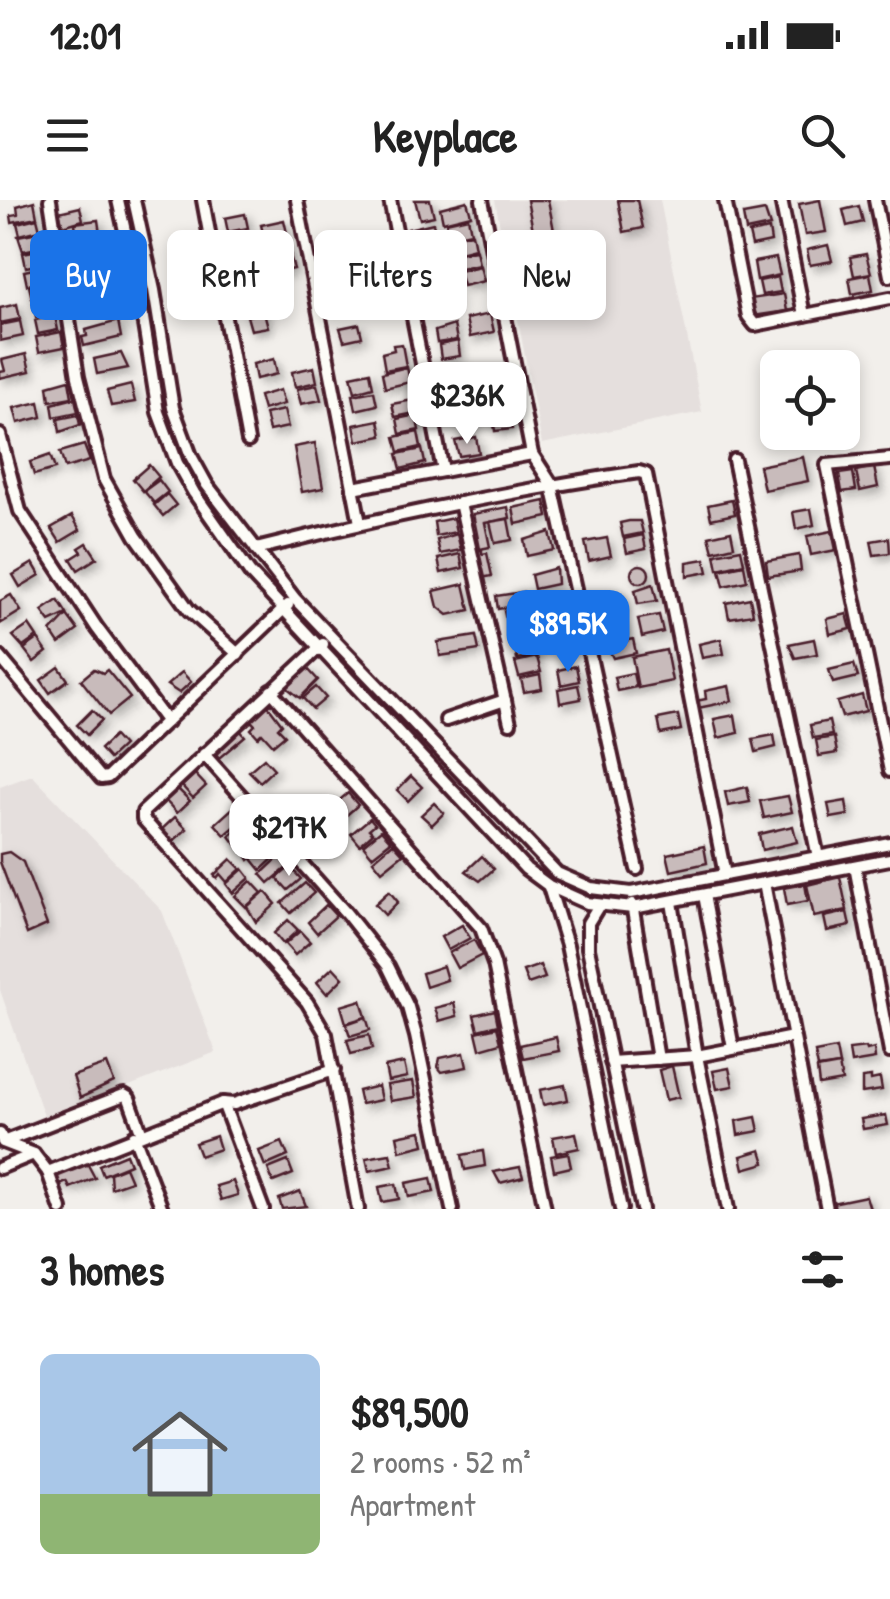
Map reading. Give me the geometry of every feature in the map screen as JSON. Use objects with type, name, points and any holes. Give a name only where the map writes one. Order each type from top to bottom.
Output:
[{"type":"street","points":[[50,200],[78,376],[104,479],[136,536],[188,610],[238,654]]},
{"type":"street","points":[[118,200],[158,412],[194,493],[250,572],[526,869],[549,886],[587,904],[633,908],[890,859]]},
{"type":"street","points":[[134,200],[180,429],[207,485],[295,598],[557,873],[591,888],[630,893],[890,843]]},
{"type":"street","points":[[203,200],[248,441]]},
{"type":"street","points":[[297,200],[360,523]]},
{"type":"street","points":[[390,200],[443,471]]},
{"type":"street","points":[[482,200],[532,454],[552,485],[638,869]]},
{"type":"street","points":[[725,200],[750,322],[755,325],[890,298]]},
{"type":"street","points":[[781,200],[804,314]]},
{"type":"street","points":[[875,200],[890,276]]},
{"type":"street","points":[[0,435],[20,511],[97,628],[166,722]]},
{"type":"street","points":[[353,488],[532,454]]},
{"type":"street","points":[[890,459],[827,465],[890,771]]},
{"type":"street","points":[[734,460],[818,857]]},
{"type":"street","points":[[256,549],[460,502],[639,472],[649,479],[725,875]]},
{"type":"street","points":[[460,502],[510,723]]},
{"type":"street","points":[[0,657],[101,778],[108,777],[295,598]]},
{"type":"street","points":[[330,636],[143,812],[143,819],[307,1002],[326,1034],[358,1209]]},
{"type":"street","points":[[272,692],[481,928],[494,964],[544,1209]]},
{"type":"street","points":[[446,720],[505,700]]},
{"type":"street","points":[[204,754],[346,913],[388,966],[408,1007],[416,1036],[452,1209]]},
{"type":"street","points":[[855,866],[890,1052]]},
{"type":"street","points":[[764,883],[827,1209]]},
{"type":"street","points":[[549,886],[567,945],[621,1209]]},
{"type":"street","points":[[630,893],[658,1059]]},
{"type":"street","points":[[704,895],[732,1048]]},
{"type":"street","points":[[672,902],[697,1056],[728,1209]]},
{"type":"street","points":[[599,905],[586,930],[642,1209]]},
{"type":"street","points":[[610,1062],[697,1056],[794,1037]]},
{"type":"street","points":[[48,1172],[223,1104],[234,1104],[334,1070]]},
{"type":"street","points":[[2,1138],[124,1095],[129,1098],[162,1209]]},
{"type":"street","points":[[223,1104],[263,1209]]},
{"type":"street","points":[[2,1138],[34,1154],[48,1172],[60,1209]]},
{"type":"street","points":[[0,1168],[34,1154]]},
{"type":"shaded area","points":[[495,200],[660,200],[702,412],[542,444],[518,320],[606,320],[606,230],[501,230]]},
{"type":"shaded area","points":[[32,775],[162,911],[216,1052],[45,1119],[0,990],[0,787]]},
{"type":"building","points":[[415,200],[430,200],[434,216],[420,219]]},
{"type":"building","points":[[527,200],[548,200],[554,230],[533,230]]},
{"type":"building","points":[[618,200],[637,200],[643,228],[624,232]]},
{"type":"building","points":[[820,200],[826,232],[805,235],[799,204]]},
{"type":"building","points":[[34,201],[37,217],[12,222],[11,215],[18,214],[17,206]]},
{"type":"building","points":[[467,201],[471,215],[443,222],[440,208]]},
{"type":"building","points":[[859,206],[863,222],[847,226],[843,210]]},
{"type":"building","points":[[80,207],[83,220],[63,226],[59,212]]},
{"type":"building","points":[[765,211],[770,226],[746,231],[743,215]]},
{"type":"building","points":[[245,214],[248,228],[228,230],[225,218]]},
{"type":"building","points":[[468,217],[471,232],[448,230],[446,222]]},
{"type":"building","points":[[37,218],[40,230],[20,235],[17,223]]},
{"type":"building","points":[[98,220],[99,230],[76,230],[75,223]]},
{"type":"building","points":[[284,220],[286,230],[262,230],[261,225]]},
{"type":"building","points":[[433,223],[434,230],[408,230]]},
{"type":"building","points":[[769,229],[771,242],[752,246],[749,233]]},
{"type":"building","points":[[472,233],[475,248],[467,250],[467,234]]},
{"type":"building","points":[[30,234],[30,250],[23,251],[18,236]]},
{"type":"building","points":[[828,245],[832,261],[810,265],[807,250]]},
{"type":"building","points":[[476,250],[479,264],[467,267],[467,252]]},
{"type":"building","points":[[30,252],[30,266],[26,267],[23,253]]},
{"type":"building","points":[[866,254],[871,273],[854,276],[850,257]]},
{"type":"building","points":[[776,258],[780,275],[757,280],[754,262]]},
{"type":"building","points":[[480,266],[484,281],[467,285],[467,269]]},
{"type":"building","points":[[30,270],[30,284],[27,285],[24,271]]},
{"type":"building","points":[[870,274],[873,290],[852,294],[849,278]]},
{"type":"building","points":[[778,277],[781,292],[762,295],[759,281]]},
{"type":"building","points":[[784,294],[787,311],[753,316],[750,299]]},
{"type":"building","points":[[17,304],[20,319],[0,323],[0,308]]},
{"type":"building","points":[[487,315],[494,332],[470,337],[467,319]]},
{"type":"building","points":[[35,320],[56,320],[58,330],[38,334]]},
{"type":"building","points":[[248,320],[266,320],[268,327],[251,330]]},
{"type":"building","points":[[20,321],[23,336],[0,341],[0,325]]},
{"type":"building","points":[[118,321],[121,337],[84,346],[82,337],[87,336],[86,330]]},
{"type":"building","points":[[359,324],[362,337],[344,341],[340,328]]},
{"type":"building","points":[[454,325],[457,340],[437,343],[435,331]]},
{"type":"building","points":[[61,332],[64,347],[39,352],[36,337]]},
{"type":"building","points":[[458,341],[460,356],[441,359],[439,345]]},
{"type":"building","points":[[402,344],[406,366],[385,370],[382,353]]},
{"type":"building","points":[[121,353],[128,368],[97,374],[94,359]]},
{"type":"building","points":[[26,354],[30,371],[0,378],[0,372],[5,371],[2,360]]},
{"type":"building","points":[[274,359],[277,374],[256,379],[253,364]]},
{"type":"building","points":[[314,367],[317,382],[295,387],[292,372]]},
{"type":"building","points":[[407,367],[410,382],[385,388],[382,373]]},
{"type":"building","points":[[462,371],[466,385],[444,390],[441,376]]},
{"type":"building","points":[[370,372],[373,387],[355,392],[351,376]]},
{"type":"building","points":[[69,380],[72,397],[50,401],[48,386]]},
{"type":"building","points":[[131,385],[135,402],[111,406],[107,391]]},
{"type":"building","points":[[317,385],[321,400],[301,404],[297,389]]},
{"type":"building","points":[[280,390],[284,404],[263,410],[259,396]]},
{"type":"building","points":[[374,391],[377,405],[356,410],[353,395]]},
{"type":"building","points":[[75,398],[78,412],[54,417],[52,404]]},
{"type":"building","points":[[504,399],[507,411],[486,416],[483,404]]},
{"type":"building","points":[[413,400],[415,413],[395,417],[392,404]]},
{"type":"building","points":[[39,402],[42,417],[18,423],[14,408]]},
{"type":"building","points":[[284,410],[288,427],[269,431],[265,414]]},
{"type":"building","points":[[510,414],[512,429],[495,431],[493,417]]},
{"type":"building","points":[[78,415],[80,425],[60,432],[58,419]]},
{"type":"building","points":[[416,415],[419,430],[400,434],[397,419]]},
{"type":"building","points":[[379,420],[382,436],[357,441],[354,425]]},
{"type":"building","points":[[418,432],[421,447],[399,452],[395,437]]},
{"type":"building","points":[[476,437],[479,453],[459,456],[455,441]]},
{"type":"building","points":[[315,443],[323,488],[302,492],[294,447]]},
{"type":"building","points":[[84,445],[90,461],[65,468],[60,452]]},
{"type":"building","points":[[422,449],[425,463],[401,469],[397,454]]},
{"type":"building","points":[[50,455],[55,469],[34,475],[30,462]]},
{"type":"building","points":[[803,457],[808,481],[764,490],[759,466]]},
{"type":"building","points":[[149,465],[159,477],[143,491],[133,479]]},
{"type":"building","points":[[874,467],[878,487],[860,491],[856,471]]},
{"type":"building","points":[[853,472],[856,490],[842,492],[839,474]]},
{"type":"building","points":[[159,480],[168,492],[154,503],[144,491]]},
{"type":"building","points":[[167,494],[176,505],[163,516],[154,505]]},
{"type":"building","points":[[732,500],[735,514],[711,519],[708,505]]},
{"type":"building","points":[[545,501],[548,517],[516,524],[513,508]]},
{"type":"building","points":[[508,507],[510,518],[485,523],[490,547],[480,549],[473,514]]},
{"type":"building","points":[[811,509],[814,525],[796,529],[793,512]]},
{"type":"building","points":[[72,516],[80,530],[60,542],[51,528]]},
{"type":"building","points":[[453,518],[456,532],[436,536],[434,522]]},
{"type":"building","points":[[508,519],[512,540],[495,543],[490,522]]},
{"type":"building","points":[[640,521],[643,533],[623,537],[620,523]]},
{"type":"building","points":[[731,531],[734,546],[713,551],[709,536]]},
{"type":"building","points":[[832,531],[836,550],[811,555],[807,536]]},
{"type":"building","points":[[550,532],[554,550],[527,556],[524,540]]},
{"type":"building","points":[[457,534],[461,550],[440,554],[437,540]]},
{"type":"building","points":[[643,535],[646,549],[627,553],[624,539]]},
{"type":"building","points":[[607,538],[611,556],[589,561],[585,542]]},
{"type":"building","points":[[889,538],[890,553],[874,555],[871,541]]},
{"type":"building","points":[[87,543],[97,558],[78,570],[71,559]]},
{"type":"building","points":[[741,549],[744,563],[718,569],[715,554]]},
{"type":"building","points":[[482,550],[482,554],[487,553],[492,576],[481,578],[476,551]]},
{"type":"building","points":[[460,554],[463,568],[441,573],[438,559]]},
{"type":"building","points":[[799,555],[801,571],[768,576],[766,561]]},
{"type":"building","points":[[705,559],[708,572],[687,576],[687,562]]},
{"type":"building","points":[[33,563],[40,575],[20,587],[13,575]]},
{"type":"building","points":[[640,565],[649,574],[640,583],[631,574]]},
{"type":"building","points":[[744,565],[747,581],[724,586],[720,570]]},
{"type":"building","points":[[556,568],[557,584],[534,589],[531,575]]},
{"type":"building","points":[[464,584],[470,610],[448,615],[438,607],[434,591]]},
{"type":"building","points":[[653,584],[657,601],[638,604],[635,590]]},
{"type":"building","points":[[523,592],[525,604],[498,609],[496,596]]},
{"type":"building","points":[[618,592],[621,606],[600,606],[598,596]]},
{"type":"building","points":[[11,595],[21,611],[0,624],[0,601]]},
{"type":"building","points":[[750,598],[753,614],[729,618],[726,603]]},
{"type":"building","points":[[58,600],[67,614],[50,622],[42,611]]},
{"type":"building","points":[[526,605],[528,620],[507,624],[504,611]]},
{"type":"building","points":[[541,606],[564,606],[565,618],[540,621]]},
{"type":"building","points":[[847,614],[851,629],[830,634],[827,619]]},
{"type":"building","points":[[67,615],[78,630],[59,644],[51,632]]},
{"type":"building","points":[[659,615],[663,632],[642,637],[638,619]]},
{"type":"building","points":[[566,621],[569,635],[548,637],[546,625]]},
{"type":"building","points":[[624,623],[627,638],[606,642],[603,626]]},
{"type":"building","points":[[530,624],[532,639],[511,642],[508,628]]},
{"type":"building","points":[[29,625],[37,637],[23,647],[13,636]]},
{"type":"building","points":[[476,636],[479,650],[440,656],[438,642]]},
{"type":"building","points":[[38,639],[47,652],[34,662],[24,649]]},
{"type":"building","points":[[633,639],[636,653],[613,658],[607,645]]},
{"type":"building","points":[[721,639],[724,654],[702,658],[699,644]]},
{"type":"building","points":[[814,639],[817,654],[795,658],[789,644]]},
{"type":"building","points":[[533,641],[536,656],[517,659],[515,646]]},
{"type":"building","points":[[666,650],[672,681],[638,688],[632,657]]},
{"type":"building","points":[[537,657],[541,672],[519,677],[515,662]]},
{"type":"building","points":[[854,664],[858,677],[833,683],[829,670]]},
{"type":"building","points":[[576,666],[579,681],[561,685],[558,670]]},
{"type":"building","points":[[59,667],[68,680],[50,693],[41,680]]},
{"type":"building","points":[[307,668],[318,680],[300,698],[286,687]]},
{"type":"building","points":[[94,669],[103,673],[107,670],[130,698],[109,715],[81,680]]},
{"type":"building","points":[[182,672],[191,682],[179,693],[167,685]]},
{"type":"building","points":[[633,673],[636,687],[617,691],[614,677]]},
{"type":"building","points":[[540,675],[542,689],[524,692],[521,679]]},
{"type":"building","points":[[578,685],[581,699],[560,703],[558,689]]},
{"type":"building","points":[[729,686],[732,701],[698,708],[696,701],[706,699],[705,691]]},
{"type":"building","points":[[316,687],[326,698],[313,709],[303,698]]},
{"type":"building","points":[[862,695],[866,711],[842,717],[837,702]]},
{"type":"building","points":[[267,704],[285,735],[273,745],[262,733],[258,737],[251,729],[255,725],[250,720]]},
{"type":"building","points":[[92,710],[102,720],[87,735],[77,725]]},
{"type":"building","points":[[678,715],[681,730],[661,734],[658,719]]},
{"type":"building","points":[[735,715],[738,733],[718,738],[714,719]]},
{"type":"building","points":[[829,721],[832,735],[813,738],[810,725]]},
{"type":"building","points":[[239,729],[245,736],[219,758],[214,751]]},
{"type":"building","points":[[774,735],[776,747],[756,752],[753,739]]},
{"type":"building","points":[[114,736],[123,746],[109,759],[100,749]]},
{"type":"building","points":[[834,737],[837,753],[819,756],[816,740]]},
{"type":"building","points":[[264,758],[274,769],[260,782],[249,771]]},
{"type":"building","points":[[195,774],[206,786],[193,798],[182,786]]},
{"type":"building","points":[[411,776],[422,787],[408,801],[397,790]]},
{"type":"building","points":[[176,787],[190,801],[177,813],[164,799]]},
{"type":"building","points":[[747,787],[750,802],[728,806],[725,792]]},
{"type":"building","points":[[348,793],[358,805],[341,820],[330,808]]},
{"type":"building","points":[[788,796],[792,812],[764,818],[760,801]]},
{"type":"building","points":[[846,801],[848,815],[831,818],[828,804]]},
{"type":"building","points":[[434,803],[444,813],[432,825],[421,815]]},
{"type":"building","points":[[235,806],[245,818],[225,835],[215,824]]},
{"type":"building","points":[[310,808],[319,819],[303,834],[293,823]]},
{"type":"building","points":[[175,817],[187,829],[171,843],[160,831]]},
{"type":"building","points":[[370,818],[375,824],[369,829],[373,833],[360,845],[351,834]]},
{"type":"building","points":[[247,821],[256,831],[238,847],[230,836]]},
{"type":"building","points":[[793,826],[797,842],[762,850],[759,834]]},
{"type":"building","points":[[381,830],[391,841],[372,856],[363,845]]},
{"type":"building","points":[[257,834],[266,844],[249,860],[242,848]]},
{"type":"building","points":[[393,843],[403,854],[382,871],[373,860]]},
{"type":"building","points":[[268,845],[277,855],[261,870],[252,859]]},
{"type":"building","points":[[704,846],[707,863],[671,871],[667,854]]},
{"type":"building","points":[[9,852],[23,862],[47,925],[27,934],[0,862],[0,854]]},
{"type":"building","points":[[280,856],[289,866],[269,883],[261,874]]},
{"type":"building","points":[[482,856],[494,869],[480,881],[466,871]]},
{"type":"building","points":[[231,859],[241,869],[227,882],[220,874],[217,878],[214,875]]},
{"type":"building","points":[[290,867],[301,879],[288,890],[277,878]]},
{"type":"building","points":[[243,869],[250,878],[233,893],[226,884]]},
{"type":"building","points":[[840,877],[847,910],[814,917],[807,885]]},
{"type":"building","points":[[251,881],[262,893],[246,907],[235,896]]},
{"type":"building","points":[[305,883],[314,893],[291,913],[282,903]]},
{"type":"building","points":[[805,884],[808,901],[787,905],[784,888]]},
{"type":"building","points":[[265,891],[276,904],[256,922],[247,907]]},
{"type":"building","points":[[389,891],[398,902],[385,915],[375,904]]},
{"type":"building","points":[[326,905],[336,916],[317,933],[308,922]]},
{"type":"building","points":[[847,912],[850,926],[827,931],[824,917]]},
{"type":"building","points":[[288,920],[298,930],[283,944],[274,933]]},
{"type":"building","points":[[462,925],[470,938],[448,950],[441,937]]},
{"type":"building","points":[[300,931],[310,942],[295,955],[285,944]]},
{"type":"building","points":[[474,940],[482,955],[457,968],[449,953]]},
{"type":"building","points":[[540,965],[545,978],[528,984],[523,971]]},
{"type":"building","points":[[443,966],[447,980],[426,987],[422,973]]},
{"type":"building","points":[[333,967],[343,978],[327,994],[317,982]]},
{"type":"building","points":[[361,1000],[366,1017],[346,1023],[341,1006]]},
{"type":"building","points":[[454,1003],[457,1016],[439,1021],[435,1008]]},
{"type":"building","points":[[495,1010],[498,1025],[478,1030],[474,1015]]},
{"type":"building","points":[[366,1017],[370,1030],[350,1036],[346,1024]]},
{"type":"building","points":[[497,1027],[501,1043],[480,1049],[476,1032]]},
{"type":"building","points":[[369,1035],[372,1049],[351,1054],[347,1040]]},
{"type":"building","points":[[556,1037],[559,1051],[523,1058],[520,1045]]},
{"type":"building","points":[[836,1049],[839,1065],[818,1068],[815,1053]]},
{"type":"building","points":[[874,1049],[875,1059],[851,1063],[849,1050]]},
{"type":"building","points":[[464,1053],[467,1067],[442,1072],[438,1067],[440,1058]]},
{"type":"building","points":[[404,1063],[407,1077],[388,1081],[385,1067]]},
{"type":"building","points":[[107,1064],[114,1082],[80,1098],[73,1076]]},
{"type":"building","points":[[839,1065],[842,1081],[819,1085],[817,1069]]},
{"type":"building","points":[[672,1066],[679,1097],[666,1100],[659,1070]]},
{"type":"building","points":[[729,1068],[733,1086],[717,1089],[713,1071]]},
{"type":"building","points":[[862,1078],[880,1078],[882,1090],[862,1093]]},
{"type":"building","points":[[413,1081],[416,1097],[390,1101],[387,1085]]},
{"type":"building","points":[[565,1085],[568,1100],[543,1105],[540,1090]]},
{"type":"building","points":[[378,1086],[381,1100],[361,1104],[358,1091]]},
{"type":"building","points":[[886,1115],[888,1125],[863,1129],[861,1119]]},
{"type":"building","points":[[756,1117],[759,1131],[738,1135],[736,1121]]},
{"type":"building","points":[[421,1131],[424,1145],[400,1151],[397,1136]]},
{"type":"building","points":[[576,1133],[579,1148],[556,1153],[553,1137]]},
{"type":"building","points":[[216,1136],[220,1149],[200,1156],[195,1143]]},
{"type":"building","points":[[282,1142],[288,1156],[265,1166],[259,1151]]},
{"type":"building","points":[[761,1150],[765,1163],[744,1169],[741,1156]]},
{"type":"building","points":[[483,1151],[485,1166],[465,1170],[462,1155]]},
{"type":"building","points":[[568,1153],[571,1167],[554,1171],[551,1156]]},
{"type":"building","points":[[126,1154],[130,1164],[103,1175],[99,1165]]},
{"type":"building","points":[[390,1154],[393,1166],[369,1171],[366,1158]]},
{"type":"building","points":[[288,1161],[293,1174],[273,1182],[268,1169]]},
{"type":"building","points":[[87,1163],[95,1178],[70,1188],[67,1182],[60,1185],[56,1175]]},
{"type":"building","points":[[125,1167],[131,1181],[111,1188],[110,1173]]},
{"type":"building","points":[[520,1167],[523,1177],[500,1183],[494,1172]]},
{"type":"building","points":[[431,1178],[434,1192],[409,1197],[406,1183]]},
{"type":"building","points":[[233,1181],[238,1195],[221,1200],[216,1186]]},
{"type":"building","points":[[396,1184],[399,1199],[382,1202],[379,1187]]},
{"type":"building","points":[[300,1191],[306,1206],[282,1209],[279,1199]]},
{"type":"building","points":[[866,1196],[870,1209],[834,1209],[832,1203]]}]
